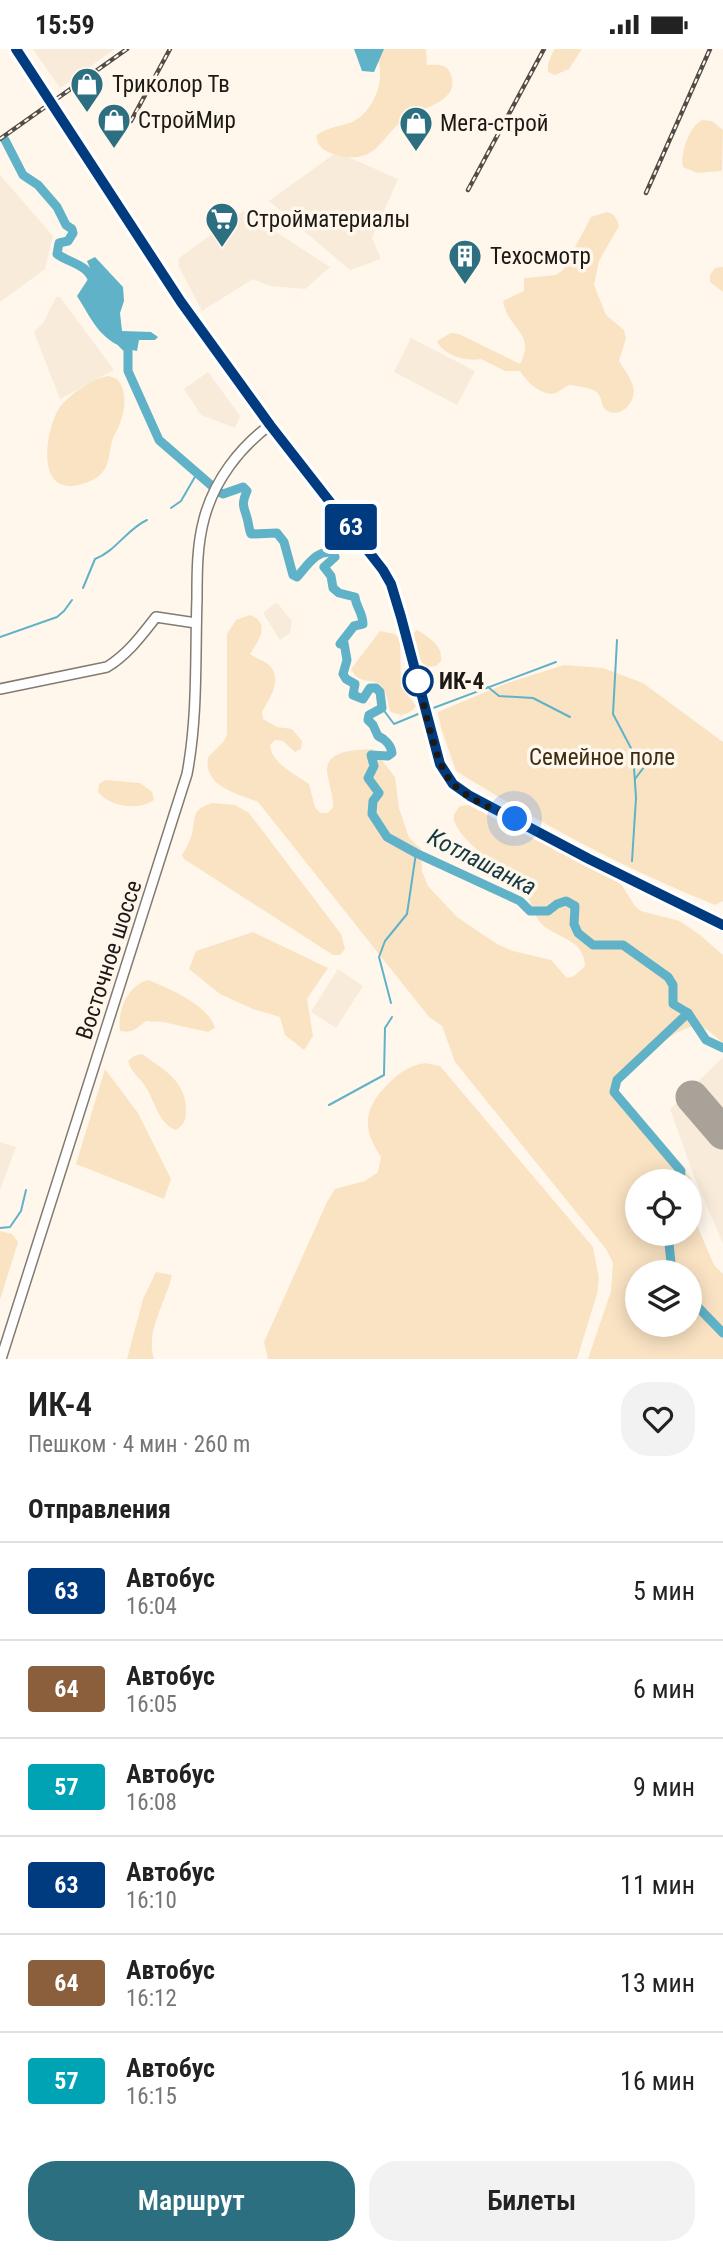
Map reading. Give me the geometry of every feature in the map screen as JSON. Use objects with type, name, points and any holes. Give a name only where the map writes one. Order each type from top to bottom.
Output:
[{"type":"main road","points":[[16,49],[181,302],[270,425],[373,555],[391,584],[440,764],[453,784],[470,796],[589,859],[723,925]]},
{"type":"main road","name":"Восточное шоссе","points":[[1,1359],[184,784],[194,726],[201,532],[212,495],[227,469],[245,446],[270,425]]},
{"type":"main road","points":[[0,689],[107,667],[130,650],[156,617],[196,623]]},
{"type":"shaded area","points":[[33,49],[115,49],[60,88]]},
{"type":"shaded area","points":[[337,152],[398,179],[372,238],[381,259],[350,270],[269,201]]},
{"type":"shaded area","points":[[0,175],[53,236],[45,269],[0,302]]},
{"type":"shaded area","points":[[244,211],[330,267],[305,289],[270,286],[253,279],[202,311],[178,265],[179,258]]},
{"type":"shaded area","points":[[56,297],[60,297],[114,370],[60,399],[34,332],[43,323]]},
{"type":"shaded area","points":[[411,338],[475,371],[457,405],[394,372]]},
{"type":"shaded area","points":[[208,372],[240,416],[235,428],[201,415],[184,389]]},
{"type":"shaded area","points":[[275,603],[292,621],[290,633],[280,640],[263,613]]},
{"type":"shaded area","points":[[338,969],[363,986],[336,1028],[311,1012]]},
{"type":"shaded area","points":[[723,1057],[723,1244],[702,1195],[702,1169],[691,1169],[670,1109]]},
{"type":"shaded area","points":[[0,1142],[16,1147],[0,1190]]},
{"type":"green space","points":[[375,49],[426,49],[427,65],[441,65],[450,73],[451,90],[438,102],[406,118],[368,154],[348,157],[329,153],[320,145],[316,136],[358,119],[369,108],[377,93],[380,71]]},
{"type":"green space","points":[[554,49],[582,49],[569,69],[555,75],[548,72]]},
{"type":"green space","points":[[702,120],[712,121],[723,130],[722,171],[697,173],[683,167],[686,141],[693,128]]},
{"type":"green space","points":[[607,212],[615,217],[619,226],[599,261],[594,285],[606,315],[624,330],[626,338],[619,361],[634,391],[625,409],[610,412],[603,406],[596,391],[570,385],[555,393],[545,393],[530,383],[520,371],[505,371],[481,359],[456,356],[440,346],[437,341],[451,333],[459,334],[520,364],[525,345],[503,301],[524,291],[524,278],[556,275],[563,270],[591,217]]},
{"type":"green space","points":[[723,267],[723,292],[710,282],[710,275],[715,268]]},
{"type":"green space","points":[[109,376],[117,379],[121,385],[124,399],[123,414],[107,465],[101,474],[88,482],[72,486],[60,484],[53,477],[47,454],[55,416],[64,402],[76,392],[89,383]]},
{"type":"green space","points":[[250,615],[260,623],[261,633],[250,654],[271,667],[275,679],[271,696],[262,712],[263,719],[277,727],[292,729],[302,741],[301,749],[295,752],[283,741],[275,740],[270,745],[272,752],[285,768],[309,784],[315,807],[320,813],[328,813],[333,807],[327,772],[331,759],[344,752],[373,749],[395,777],[399,808],[409,838],[421,849],[422,871],[428,886],[457,917],[497,944],[513,951],[551,960],[567,978],[574,976],[585,966],[581,951],[545,927],[516,882],[465,838],[454,820],[460,806],[468,805],[607,875],[621,884],[641,911],[680,921],[723,955],[723,1043],[701,1027],[681,1031],[656,1047],[617,1085],[619,1100],[682,1169],[625,1169],[625,1246],[702,1246],[702,1237],[714,1265],[723,1274],[723,1359],[588,1359],[611,1291],[613,1263],[606,1249],[455,1062],[442,1026],[429,1017],[258,802],[223,787],[211,775],[208,757],[224,741],[227,734],[227,634],[236,620]]},
{"type":"green space","points":[[417,630],[430,639],[440,651],[441,661],[436,666],[428,667],[416,658],[411,635]]},
{"type":"green space","points":[[380,631],[395,634],[400,639],[401,687],[416,706],[404,714],[390,711],[386,693],[380,684],[358,678],[351,669]]},
{"type":"green space","name":"Семейное поле","points":[[564,665],[603,668],[643,683],[723,742],[723,901],[715,905],[615,860],[456,771],[438,712],[507,683]]},
{"type":"green space","points":[[105,780],[140,783],[152,792],[154,800],[132,806],[117,804],[98,792],[99,784]]},
{"type":"green space","points":[[212,803],[235,805],[249,813],[341,934],[345,949],[340,955],[333,955],[184,859],[182,855],[191,837],[196,814],[201,808]]},
{"type":"green space","points":[[253,932],[328,968],[307,999],[313,1036],[304,1050],[285,1035],[280,1017],[253,1009],[220,994],[189,969],[196,951]]},
{"type":"green space","points":[[148,980],[196,1005],[205,1012],[215,1028],[208,1032],[146,1021],[131,1031],[120,1031],[120,1015],[125,1000],[135,987]]},
{"type":"green space","points":[[142,1054],[173,1077],[183,1092],[185,1118],[176,1130],[161,1118],[147,1089],[129,1065],[128,1061]]},
{"type":"green space","points":[[425,1063],[440,1066],[593,1247],[599,1278],[597,1294],[577,1359],[268,1359],[264,1342],[327,1202],[335,1189],[365,1181],[378,1172],[381,1157],[370,1137],[368,1127],[374,1101],[401,1073]]},
{"type":"green space","points":[[105,1069],[138,1113],[171,1179],[164,1199],[76,1164]]},
{"type":"green space","points":[[0,1231],[12,1234],[18,1242],[0,1300]]},
{"type":"green space","points":[[156,1272],[172,1275],[154,1327],[154,1359],[127,1359],[143,1299]]},
{"type":"water","points":[[354,49],[384,49],[374,72],[362,71]]},
{"type":"water","points":[[95,257],[123,287],[124,301],[120,313],[122,331],[151,332],[158,337],[155,340],[139,340],[137,351],[115,344],[107,338],[94,324],[77,296],[92,273],[87,261]]},
{"type":"waterway","name":"Котлашанка","points":[[5,140],[23,175],[38,185],[57,207],[66,225],[72,229],[73,233],[68,241],[59,243],[57,254],[84,268],[94,284]]},
{"type":"waterway","name":"Котлашанка","points":[[122,343],[128,349],[128,371],[159,440],[212,486]]},
{"type":"waterway","points":[[171,508],[181,501],[196,475]]},
{"type":"waterway","points":[[219,492],[223,494],[243,487],[247,491],[243,504],[251,534],[277,533],[284,542],[293,575],[297,577],[318,555],[333,553],[335,557],[324,567],[331,576],[333,588],[339,593],[355,597],[363,624],[354,626],[340,644],[344,643],[347,660],[343,674],[355,684],[353,695],[363,699],[370,688],[376,688],[380,692],[382,708],[369,715],[368,720],[378,736],[389,745],[392,753],[388,756],[371,755],[374,766],[368,778],[379,793],[373,801],[372,814],[387,837],[520,901],[530,911],[548,911],[566,901],[575,906],[574,924],[578,933],[593,945],[623,945],[668,977],[673,985],[673,1004],[688,1013],[706,1040],[723,1048]]},
{"type":"waterway","points":[[83,588],[95,559],[147,520]]},
{"type":"waterway","points":[[0,637],[57,617],[72,600]]},
{"type":"waterway","points":[[617,640],[613,714],[633,752],[636,798],[632,861]]},
{"type":"waterway","points":[[428,710],[556,662]]},
{"type":"waterway","points":[[488,687],[499,696],[533,698],[570,717]]},
{"type":"waterway","points":[[382,708],[394,724],[423,712]]},
{"type":"waterway","points":[[635,779],[650,759],[664,750]]},
{"type":"waterway","points":[[391,1003],[379,957],[385,941],[407,914],[416,853]]},
{"type":"waterway","name":"Котлашанка","points":[[679,1169],[614,1092],[617,1080],[688,1013]]},
{"type":"waterway","points":[[329,1105],[384,1075],[385,1028],[392,1017]]},
{"type":"waterway","points":[[0,1228],[10,1227],[21,1211],[26,1190]]},
{"type":"waterway","name":"Котлашанка","points":[[669,1246],[671,1260]]},
{"type":"waterway","name":"Котлашанка","points":[[702,1311],[723,1333]]},
{"type":"runway","points":[[692,1097],[723,1133]]},
{"type":"railway","points":[[0,139],[127,49]]},
{"type":"railway","points":[[131,121],[170,49]]},
{"type":"railway","points":[[468,190],[544,49]]},
{"type":"railway","points":[[646,193],[710,49]]},
{"type":"bus line","name":"63","points":[[16,49],[181,302],[270,425],[383,570],[391,584],[401,617],[440,764],[453,784],[470,796],[589,859],[723,925]]},
{"type":"place","name":"Триколор Тв","points":[[87,114]]},
{"type":"place","name":"СтройМир","points":[[114,150]]},
{"type":"place","name":"Мега-строй","points":[[416,153]]},
{"type":"place","name":"Стройматериалы","points":[[222,249]]},
{"type":"place","name":"Техосмотр","points":[[465,286]]},
{"type":"place","name":"ИК-4","points":[[418,681]]},
{"type":"route","points":[[418,681],[417,675],[440,764],[450,780],[470,796],[515,819]]}]
